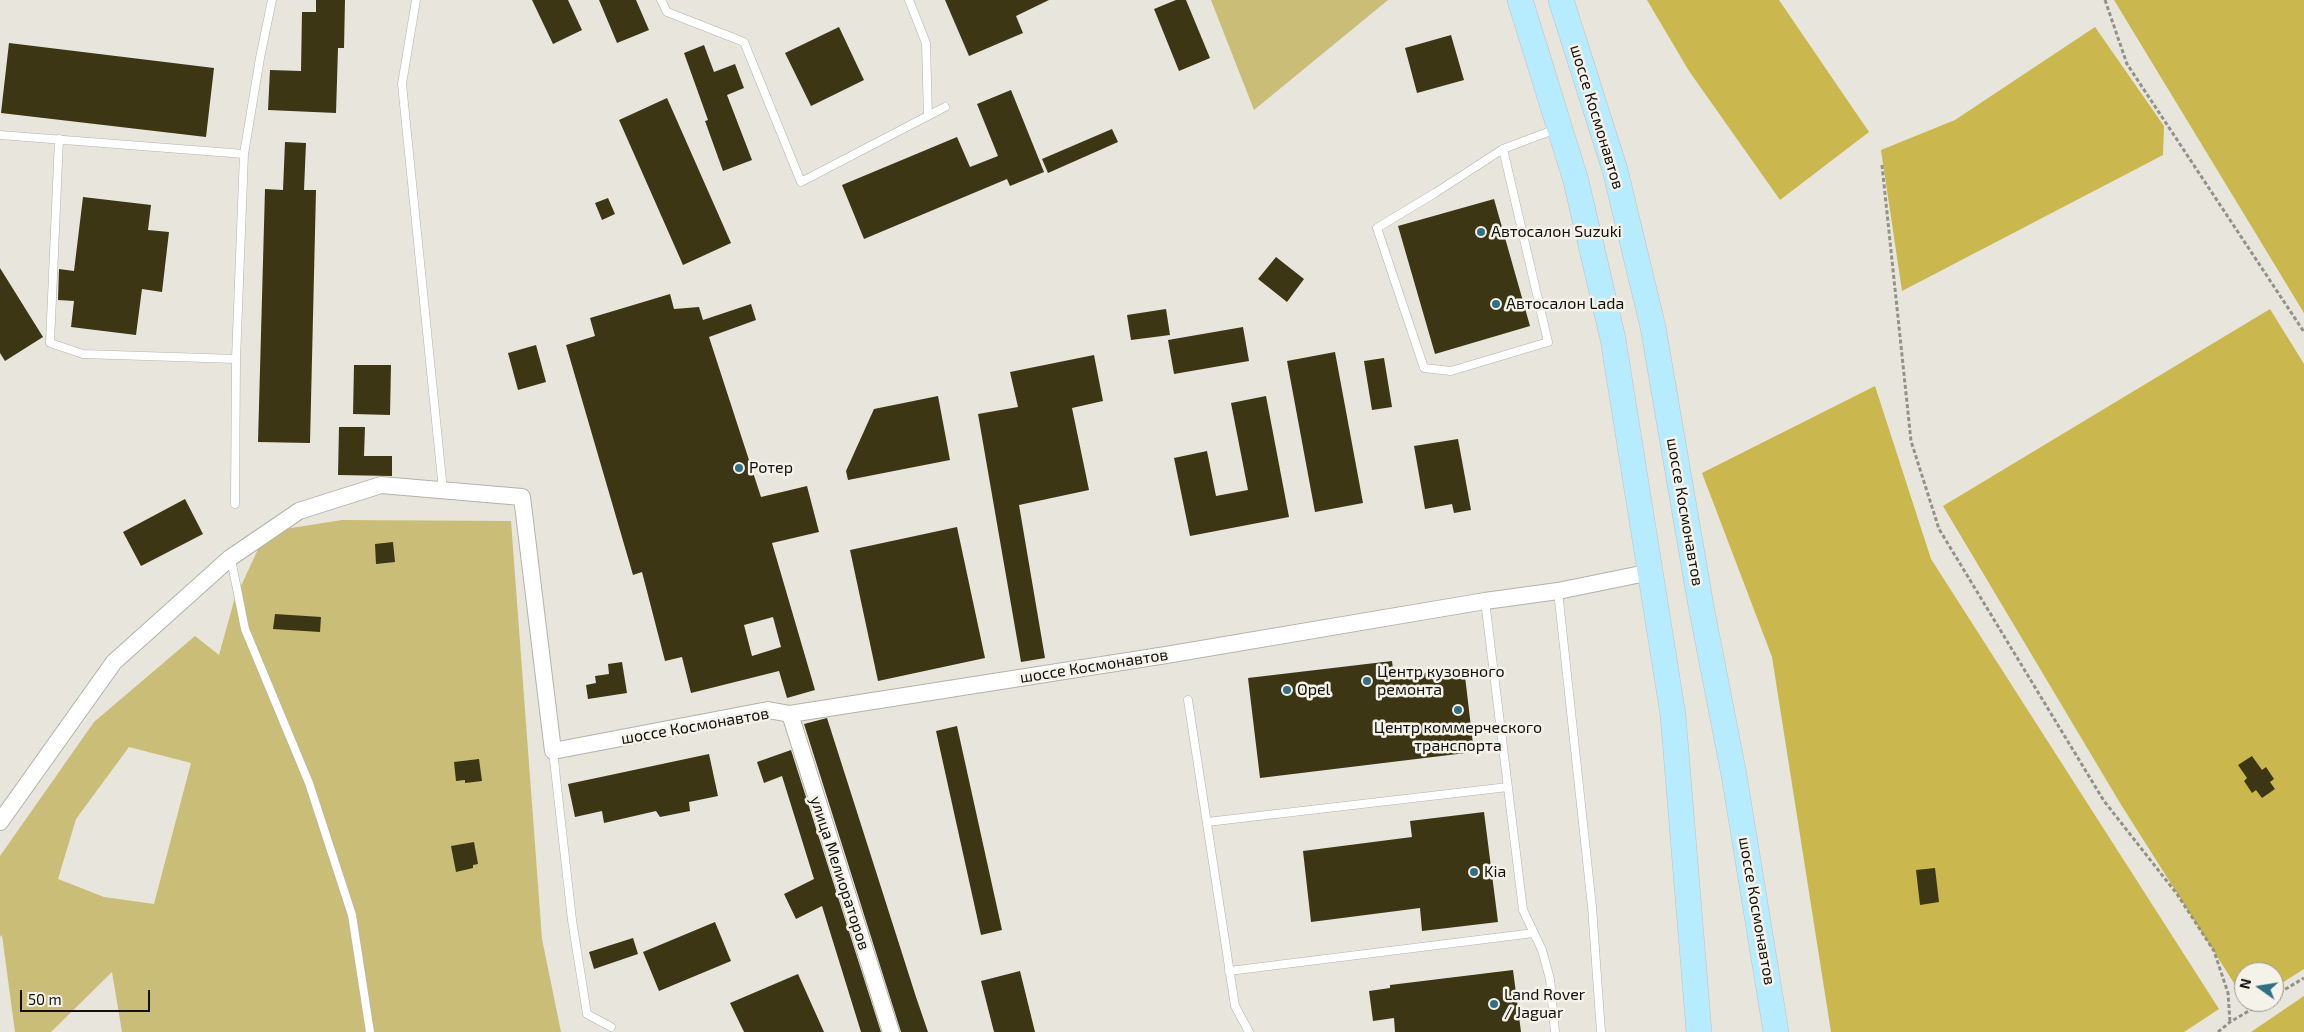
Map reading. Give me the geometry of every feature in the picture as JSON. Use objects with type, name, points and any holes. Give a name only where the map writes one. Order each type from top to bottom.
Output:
[{"type":"main road","points":[[1520,0],[1576,181],[1613,339],[1673,715],[1699,1032]]},
{"type":"main road","name":"шоссе Космонавтов","points":[[1561,0],[1615,170],[1653,327],[1772,994],[1776,1032]]},
{"type":"main road","points":[[1765,1032],[1772,994]]},
{"type":"main road","points":[[1696,1003],[1706,1032]]},
{"type":"street","points":[[0,822],[114,662],[230,558],[299,511],[381,485],[522,497],[553,751]]},
{"type":"street","name":"шоссе Космонавтов","points":[[553,751],[768,710],[790,714],[1166,655],[1558,590],[1651,572]]},
{"type":"street","name":"улица Мелиораторов","points":[[790,714],[891,1032]]},
{"type":"lane","points":[[235,504],[236,359],[244,154],[272,0]]},
{"type":"lane","points":[[416,0],[402,84],[443,490]]},
{"type":"lane","points":[[661,0],[667,12],[744,42],[801,182],[945,107]]},
{"type":"lane","points":[[910,0],[926,43],[928,116]]},
{"type":"lane","points":[[1503,148],[1548,342],[1451,371],[1424,368],[1377,228],[1435,193],[1503,148],[1559,128]]},
{"type":"lane","points":[[0,134],[244,154]]},
{"type":"lane","points":[[59,139],[50,343],[83,354],[236,359]]},
{"type":"lane","points":[[230,558],[245,629],[309,783],[352,915],[370,1032]]},
{"type":"lane","points":[[1558,590],[1592,908],[1601,1032]]},
{"type":"lane","points":[[1485,601],[1523,910],[1542,950],[1550,979],[1555,1032]]},
{"type":"lane","points":[[1188,700],[1235,1006],[1249,1032]]},
{"type":"lane","points":[[553,751],[572,920],[587,1014],[611,1026]]},
{"type":"lane","points":[[1207,822],[1508,787]]},
{"type":"lane","points":[[1229,971],[1534,933]]},
{"type":"path","points":[[2105,0],[2127,64],[2304,332]]},
{"type":"path","points":[[1882,165],[1911,441],[1939,530],[2104,801],[2177,894],[2214,951],[2228,993],[2230,1022]]},
{"type":"path","points":[[2284,990],[2304,978]]},
{"type":"path","points":[[2218,1032],[2247,1012]]},
{"type":"shaded area","points":[[1211,0],[1388,0],[1254,110]]},
{"type":"shaded area","points":[[1647,0],[1779,0],[1869,132],[1780,200],[1689,71]]},
{"type":"shaded area","points":[[2114,0],[2304,0],[2304,313]]},
{"type":"shaded area","points":[[2095,27],[2164,126],[2163,155],[1902,291],[1881,150],[1955,120]]},
{"type":"shaded area","points":[[2270,309],[2304,364],[2304,969],[2284,982],[2284,962],[2234,962],[2234,983],[2120,803],[1943,506]]},
{"type":"shaded area","points":[[1875,386],[1931,559],[2219,1009],[2184,1032],[1831,1032],[1772,657],[1702,473]]},
{"type":"shaded area","points":[[342,520],[511,521],[542,939],[561,1032],[122,1032],[112,972],[51,1032],[15,1032],[2,935],[0,937],[0,856],[94,722],[195,636],[219,655],[234,601],[266,532]],"holes":[[[129,747],[191,763],[154,904],[104,897],[58,879],[76,819]]]},
{"type":"shaded area","points":[[2304,996],[2304,1032],[2251,1032],[2280,1012],[2284,1012],[2284,1010]]},
{"type":"building","points":[[316,0],[345,0],[344,48],[338,48],[336,113],[268,110],[270,70],[301,71],[302,12],[316,12]]},
{"type":"building","points":[[532,0],[568,0],[582,30],[553,44]]},
{"type":"building","points":[[599,0],[636,0],[649,30],[617,43]]},
{"type":"building","points":[[945,0],[1049,0],[1016,16],[1023,33],[969,56]]},
{"type":"building","points":[[1176,0],[1186,0],[1210,58],[1179,71],[1154,9]]},
{"type":"building","points":[[839,27],[864,80],[811,106],[785,53]]},
{"type":"building","points":[[1451,35],[1464,80],[1417,93],[1405,48]]},
{"type":"building","points":[[9,43],[214,68],[206,137],[1,113]]},
{"type":"building","points":[[704,45],[714,72],[735,64],[744,88],[727,95],[752,160],[723,171],[705,121],[708,120],[684,53]]},
{"type":"building","points":[[1011,90],[1044,172],[1010,186],[1007,179],[864,239],[842,185],[957,137],[970,167],[998,156],[977,104]]},
{"type":"building","points":[[667,98],[731,243],[683,265],[619,120]]},
{"type":"building","points":[[1112,129],[1118,142],[1048,173],[1042,159]]},
{"type":"building","points":[[285,142],[306,143],[304,190],[316,190],[310,443],[258,442],[265,189],[283,190]]},
{"type":"building","points":[[83,197],[151,205],[148,230],[169,232],[162,292],[142,289],[136,335],[71,327],[74,301],[58,300],[59,269],[74,271]]},
{"type":"building","points":[[608,198],[615,214],[602,220],[595,203]]},
{"type":"building","points":[[1494,199],[1530,326],[1435,354],[1398,226]]},
{"type":"building","points":[[1276,257],[1304,279],[1287,302],[1258,279]]},
{"type":"building","points":[[0,268],[43,337],[5,361],[0,353]]},
{"type":"building","points":[[670,294],[674,309],[699,307],[703,320],[751,304],[756,320],[709,337],[761,497],[807,486],[819,532],[772,543],[815,690],[787,698],[779,671],[691,693],[682,657],[665,661],[642,572],[633,575],[566,345],[595,336],[590,318]],"holes":[[[773,617],[781,647],[752,656],[744,625]]]},
{"type":"building","points":[[1166,309],[1170,335],[1131,340],[1127,315]]},
{"type":"building","points":[[1243,327],[1249,361],[1174,374],[1168,340]]},
{"type":"building","points":[[536,345],[546,382],[518,390],[508,353]]},
{"type":"building","points":[[1335,352],[1363,503],[1315,512],[1287,361]]},
{"type":"building","points":[[1094,355],[1103,401],[1072,408],[1089,490],[1019,505],[1045,658],[1021,662],[978,414],[1018,407],[1010,372]]},
{"type":"building","points":[[1384,358],[1392,407],[1372,410],[1364,361]]},
{"type":"building","points":[[354,365],[391,365],[390,415],[353,414]]},
{"type":"building","points":[[938,396],[950,460],[848,480],[846,471],[874,409]]},
{"type":"building","points":[[1266,396],[1289,517],[1190,536],[1174,458],[1207,451],[1216,496],[1248,490],[1231,403]]},
{"type":"building","points":[[339,427],[365,427],[364,456],[392,456],[392,476],[338,475]]},
{"type":"building","points":[[1458,439],[1471,510],[1454,513],[1452,504],[1425,509],[1414,446]]},
{"type":"building","points":[[185,499],[203,534],[141,566],[123,532]]},
{"type":"building","points":[[957,527],[985,658],[878,681],[850,550]]},
{"type":"building","points":[[393,542],[395,562],[376,564],[375,544]]},
{"type":"building","points":[[275,614],[321,617],[320,632],[273,629]]},
{"type":"building","points":[[1392,661],[1394,677],[1464,668],[1474,752],[1260,778],[1248,678]]},
{"type":"building","points":[[622,662],[627,693],[588,699],[586,685],[596,683],[595,676],[609,674],[608,664]]},
{"type":"building","points":[[827,718],[928,1032],[901,1032],[804,724]]},
{"type":"building","points":[[957,726],[1002,930],[981,935],[936,731]]},
{"type":"building","points":[[791,750],[881,1032],[861,1032],[822,906],[796,919],[784,894],[814,879],[782,776],[764,783],[757,762]]},
{"type":"building","points":[[709,754],[718,796],[689,802],[690,811],[660,817],[656,811],[604,823],[602,811],[575,817],[568,784]]},
{"type":"building","points":[[2252,756],[2262,770],[2266,767],[2274,779],[2270,782],[2275,789],[2262,798],[2256,790],[2252,793],[2244,781],[2247,778],[2238,765]]},
{"type":"building","points":[[479,759],[482,781],[465,783],[465,780],[456,781],[454,762]]},
{"type":"building","points":[[1484,812],[1498,922],[1422,931],[1420,908],[1311,922],[1303,851],[1412,837],[1410,821]]},
{"type":"building","points":[[474,842],[478,864],[473,865],[473,868],[456,872],[451,846]]},
{"type":"building","points":[[1935,868],[1939,902],[1920,905],[1916,870]]},
{"type":"building","points":[[715,922],[731,961],[659,991],[643,952]]},
{"type":"building","points":[[633,938],[638,954],[594,969],[589,952]]},
{"type":"building","points":[[1513,970],[1521,1032],[1395,1032],[1394,1018],[1373,1021],[1369,991],[1390,988],[1390,985]]},
{"type":"building","points":[[1020,971],[1035,1032],[994,1032],[981,981]]},
{"type":"building","points":[[798,974],[824,1032],[744,1032],[730,1003]]},
{"type":"place","name":"Автосалон Suzuki","points":[[1481,232]]},
{"type":"place","name":"Автосалон Lada","points":[[1496,304]]},
{"type":"place","name":"Ротер","points":[[739,468]]},
{"type":"place","name":"Центр кузовного ремонта","points":[[1367,681]]},
{"type":"place","name":"Opel","points":[[1287,690]]},
{"type":"place","name":"Центр коммерческого транспорта","points":[[1458,710]]},
{"type":"place","name":"Kia","points":[[1474,872]]},
{"type":"place","name":"Land Rover / Jaguar","points":[[1494,1004]]}]
